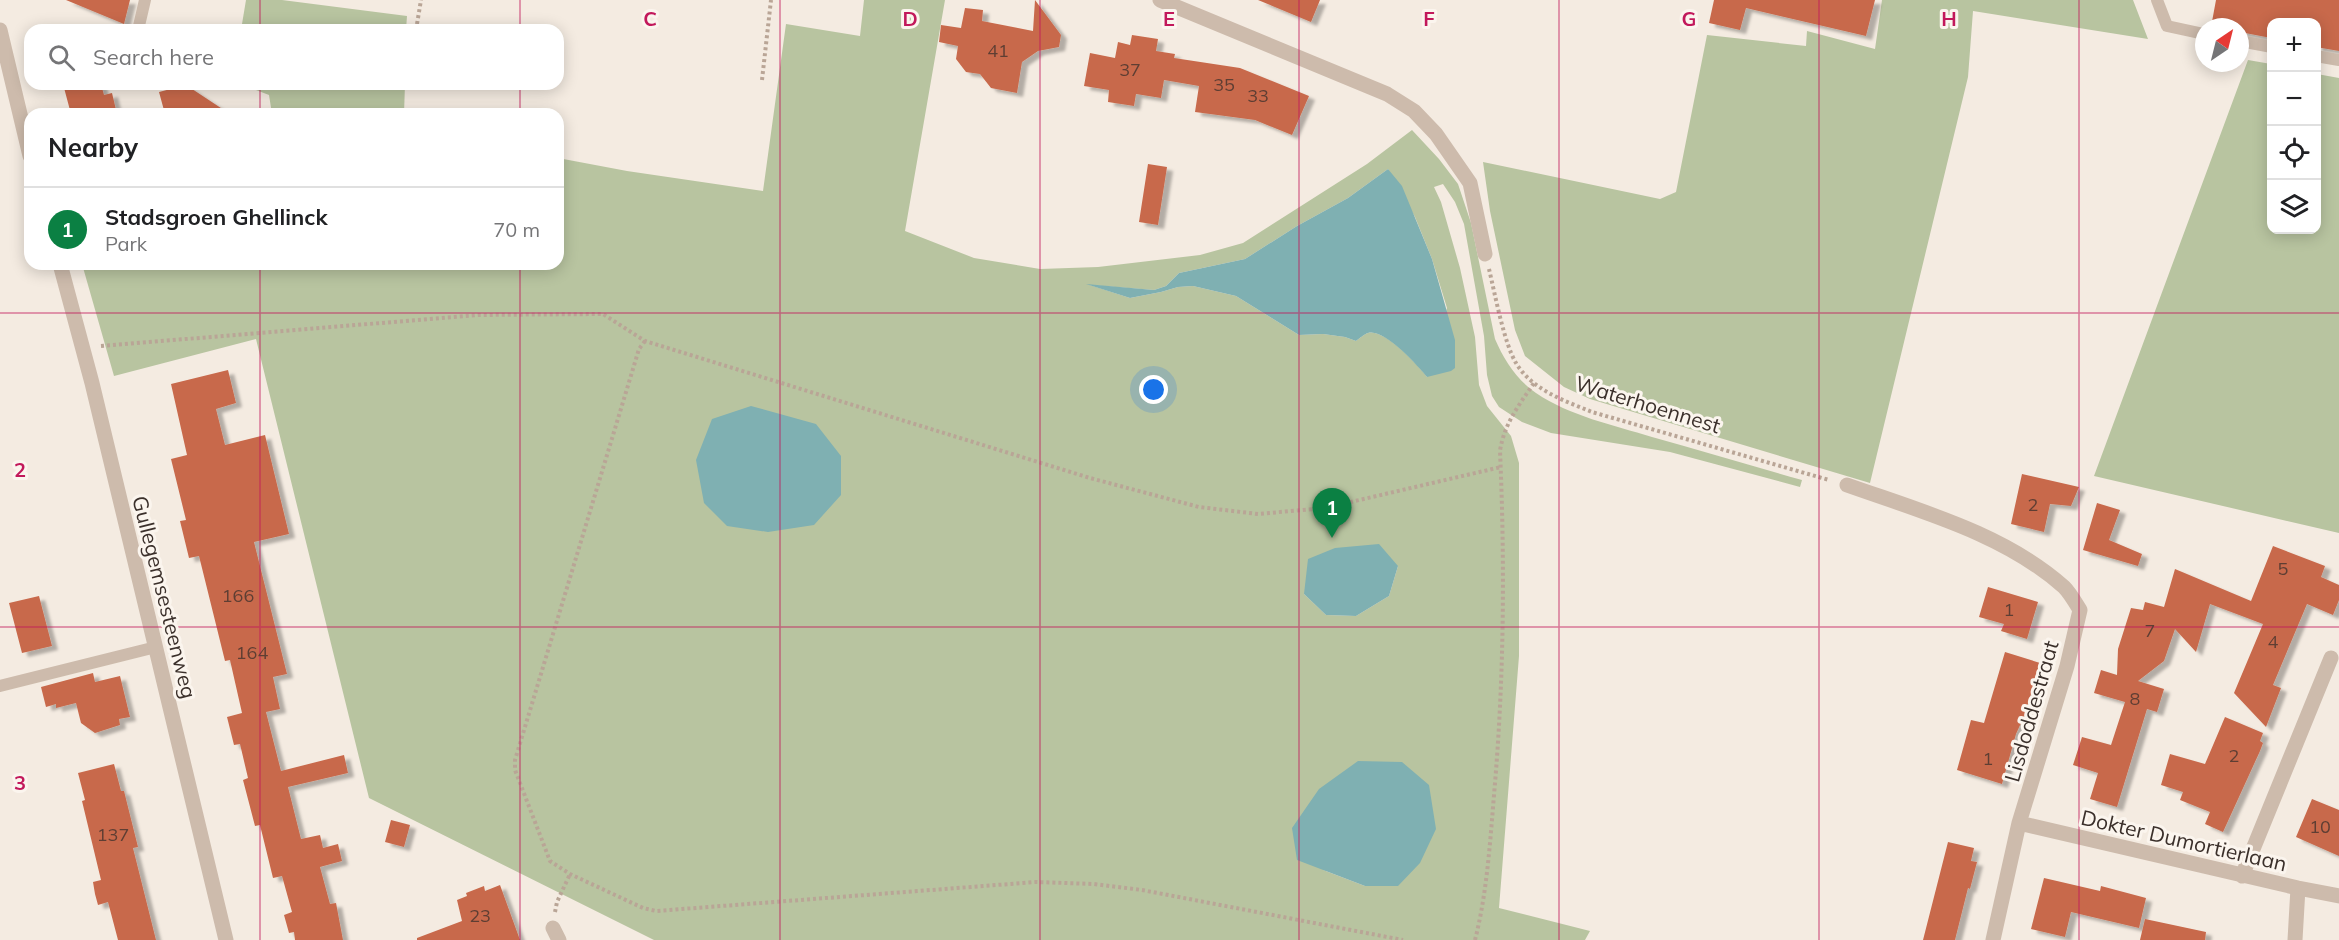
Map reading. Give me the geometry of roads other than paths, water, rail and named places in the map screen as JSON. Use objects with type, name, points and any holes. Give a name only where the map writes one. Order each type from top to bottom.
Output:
[{"type":"street","points":[[1160,0],[1387,94],[1414,111],[1448,148],[1470,183],[1485,254]]},
{"type":"street","points":[[0,30],[24,131]]},
{"type":"street","name":"Gullegemsesteenweg","points":[[62,270],[156,647],[226,940]]},
{"type":"street","name":"Lisdoddestraat","points":[[1847,485],[1969,528],[2031,563],[2065,588],[2080,610],[2067,666],[2019,823],[1993,940]]},
{"type":"street","points":[[2242,876],[2331,658]]},
{"type":"street","name":"Dokter Dumortierlaan","points":[[2019,823],[2242,876],[2339,896]]},
{"type":"street","points":[[2295,940],[2298,888]]},
{"type":"lane","points":[[139,24],[145,0]]},
{"type":"lane","points":[[2157,0],[2167,26],[2195,32]]},
{"type":"lane","points":[[2249,43],[2267,46]]},
{"type":"lane","points":[[2321,57],[2339,60]]},
{"type":"lane","points":[[0,686],[156,647]]},
{"type":"water","points":[[1388,169],[1402,186],[1432,259],[1455,340],[1455,368],[1451,371],[1427,377],[1400,349],[1375,333],[1366,334],[1356,341],[1323,334],[1299,335],[1236,296],[1193,286],[1178,287],[1130,298],[1086,284],[1154,290],[1166,286],[1179,273],[1245,259],[1297,226],[1348,198]]},
{"type":"water","points":[[751,406],[816,424],[841,456],[841,495],[814,525],[768,532],[727,526],[704,503],[696,460],[712,419]]},
{"type":"water","points":[[1379,544],[1398,566],[1389,596],[1356,616],[1326,615],[1304,594],[1308,559],[1335,548]]},
{"type":"water","points":[[1358,761],[1402,762],[1429,785],[1436,829],[1420,863],[1398,886],[1365,886],[1297,860],[1292,828],[1319,789]]},
{"type":"place","name":"Stadsgroen Ghellinck","points":[[1332,538]]}]
